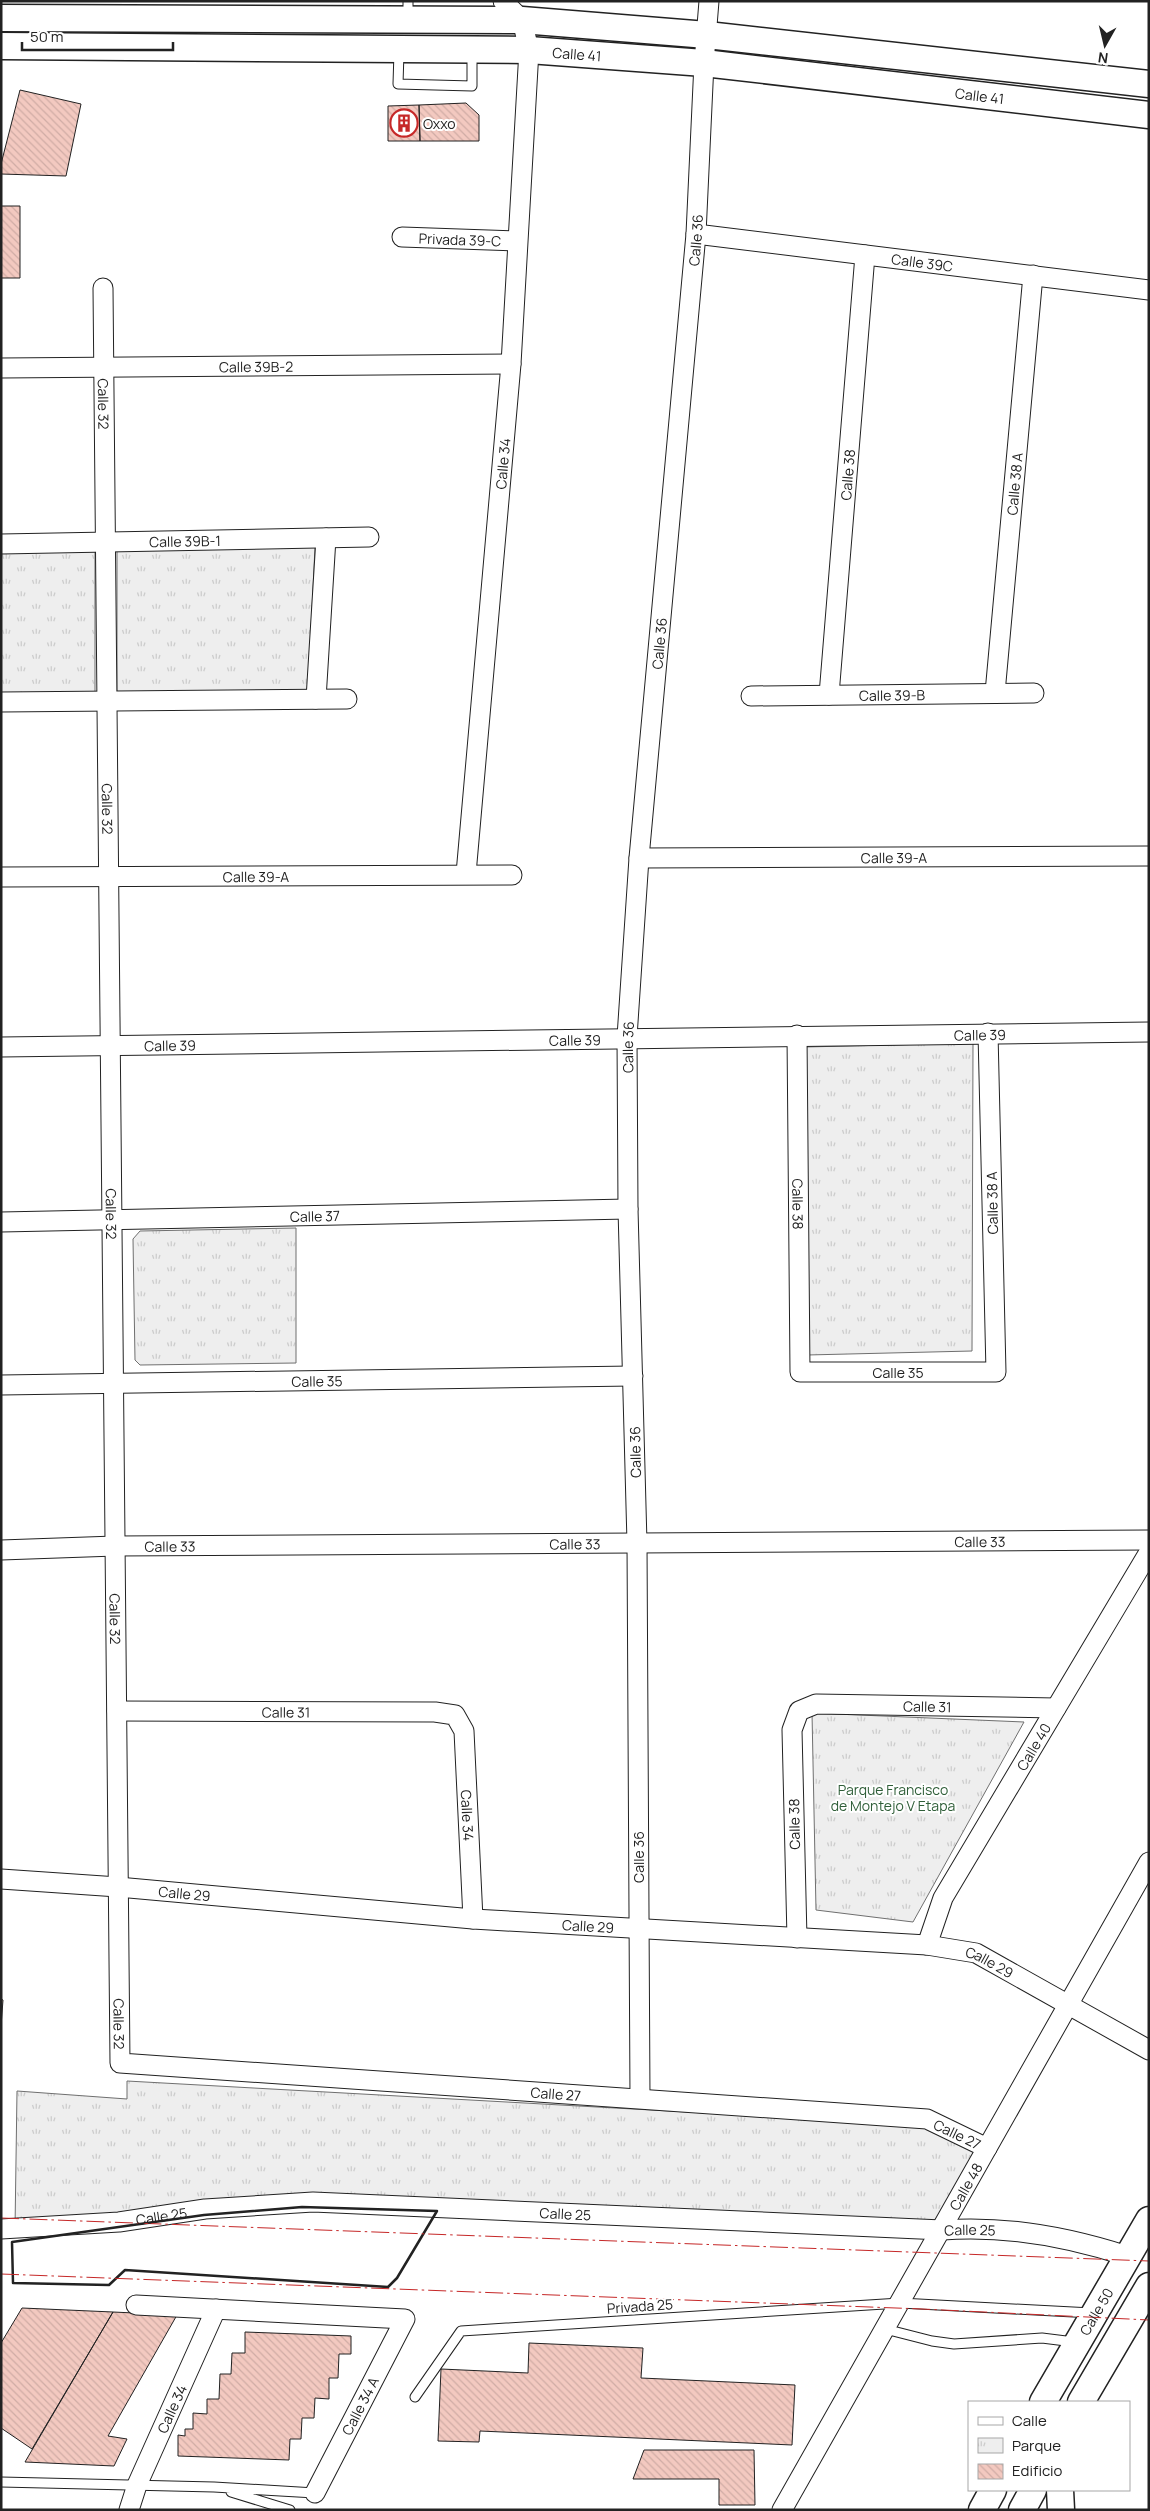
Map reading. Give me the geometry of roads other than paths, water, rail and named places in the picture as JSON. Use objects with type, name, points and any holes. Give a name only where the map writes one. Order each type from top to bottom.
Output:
[{"type":"main road","points":[[1,18],[408,10],[707,35],[1149,84]]},
{"type":"main road","name":"Calle 41","points":[[1,46],[529,50],[704,63],[1149,115]]},
{"type":"main road","name":"Calle 50","points":[[1044,2401],[1076,2342],[1149,2220]]},
{"type":"main road","points":[[1082,2401],[1149,2286]]},
{"type":"main road","points":[[982,2510],[992,2491]]},
{"type":"main road","points":[[1022,2510],[1032,2491]]},
{"type":"main road","points":[[1060,2491],[1061,2510]]},
{"type":"street","points":[[503,1],[522,20]]},
{"type":"street","name":"Calle 36","points":[[640,2097],[637,1543],[628,1209],[627,1037],[639,858],[696,234],[704,63],[710,1]]},
{"type":"street","name":"Calle 34","points":[[466,874],[510,364],[529,50],[522,20]]},
{"type":"street","name":"Calle 39C","points":[[696,234],[1149,290]]},
{"type":"street","name":"Privada 39-C","points":[[402,237],[517,241]]},
{"type":"street","name":"Calle 38","points":[[829,695],[865,255]]},
{"type":"street","name":"Calle 38 A","points":[[995,693],[1033,275]]},
{"type":"street","name":"Calle 32","points":[[103,288],[120,2062]]},
{"type":"street","name":"Calle 39B-2","points":[[1,368],[510,364]]},
{"type":"street","name":"Calle 39B-1","points":[[1,544],[369,537]]},
{"type":"street","points":[[316,699],[326,538]]},
{"type":"street","name":"Calle 39-B","points":[[750,696],[1034,693]]},
{"type":"street","points":[[1,702],[347,699]]},
{"type":"street","name":"Calle 39-A","points":[[639,858],[1149,856]]},
{"type":"street","name":"Calle 39-A","points":[[1,878],[512,875]]},
{"type":"street","name":"Calle 39","points":[[1,1047],[110,1047],[627,1037],[1149,1032]]},
{"type":"street","name":"Calle 38 A","points":[[988,1033],[996,1372]]},
{"type":"street","name":"Calle 38","points":[[797,1035],[800,1372]]},
{"type":"street","name":"Calle 37","points":[[1,1222],[628,1209]]},
{"type":"street","name":"Calle 35","points":[[800,1372],[996,1372]]},
{"type":"street","name":"Calle 35","points":[[1,1385],[633,1376]]},
{"type":"street","name":"Calle 33","points":[[1,1550],[115,1546],[1149,1540]]},
{"type":"street","name":"Calle 40","points":[[927,1944],[943,1898],[1149,1552]]},
{"type":"street","name":"Calle 31","points":[[799,1711],[816,1704],[1056,1708]]},
{"type":"street","name":"Calle 31","points":[[117,1711],[435,1712],[455,1715]]},
{"type":"street","name":"Calle 38","points":[[797,1938],[792,1730],[799,1711]]},
{"type":"street","name":"Calle 34","points":[[455,1715],[464,1731],[474,1919]]},
{"type":"street","name":"Calle 48","points":[[782,2510],[1149,1862]]},
{"type":"street","name":"Calle 29","points":[[1,1880],[118,1886],[474,1919],[639,1930],[927,1944],[976,1953],[1149,2050]]},
{"type":"street","name":"Calle 27","points":[[120,2062],[640,2097],[927,2119],[987,2148]]},
{"type":"street","name":"Calle 25","points":[[1,2229],[119,2222],[205,2209],[313,2202],[942,2230],[974,2227],[1067,2239],[1127,2256]]},
{"type":"street","points":[[136,2305],[216,2309]]},
{"type":"street","name":"Calle 34","points":[[129,2510],[137,2485],[216,2309]]},
{"type":"street","name":"Calle 34 A","points":[[216,2309],[404,2319],[315,2493]]},
{"type":"lane","points":[[399,49],[398,84],[472,86],[472,50]]},
{"type":"lane","points":[[900,2303],[1093,2314]]},
{"type":"lane","name":"Privada 25","points":[[415,2397],[462,2331],[900,2303]]},
{"type":"lane","points":[[885,2329],[932,2341],[954,2344],[1042,2338],[1076,2342]]},
{"type":"lane","points":[[1,2482],[214,2487],[315,2493]]},
{"type":"lane","points":[[214,2487],[290,2510]]},
{"type":"place","name":"Oxxo","points":[[404,123]]},
{"type":"park label","name":"Parque Francisco de Montejo V Etapa","points":[[893,1798]]}]
